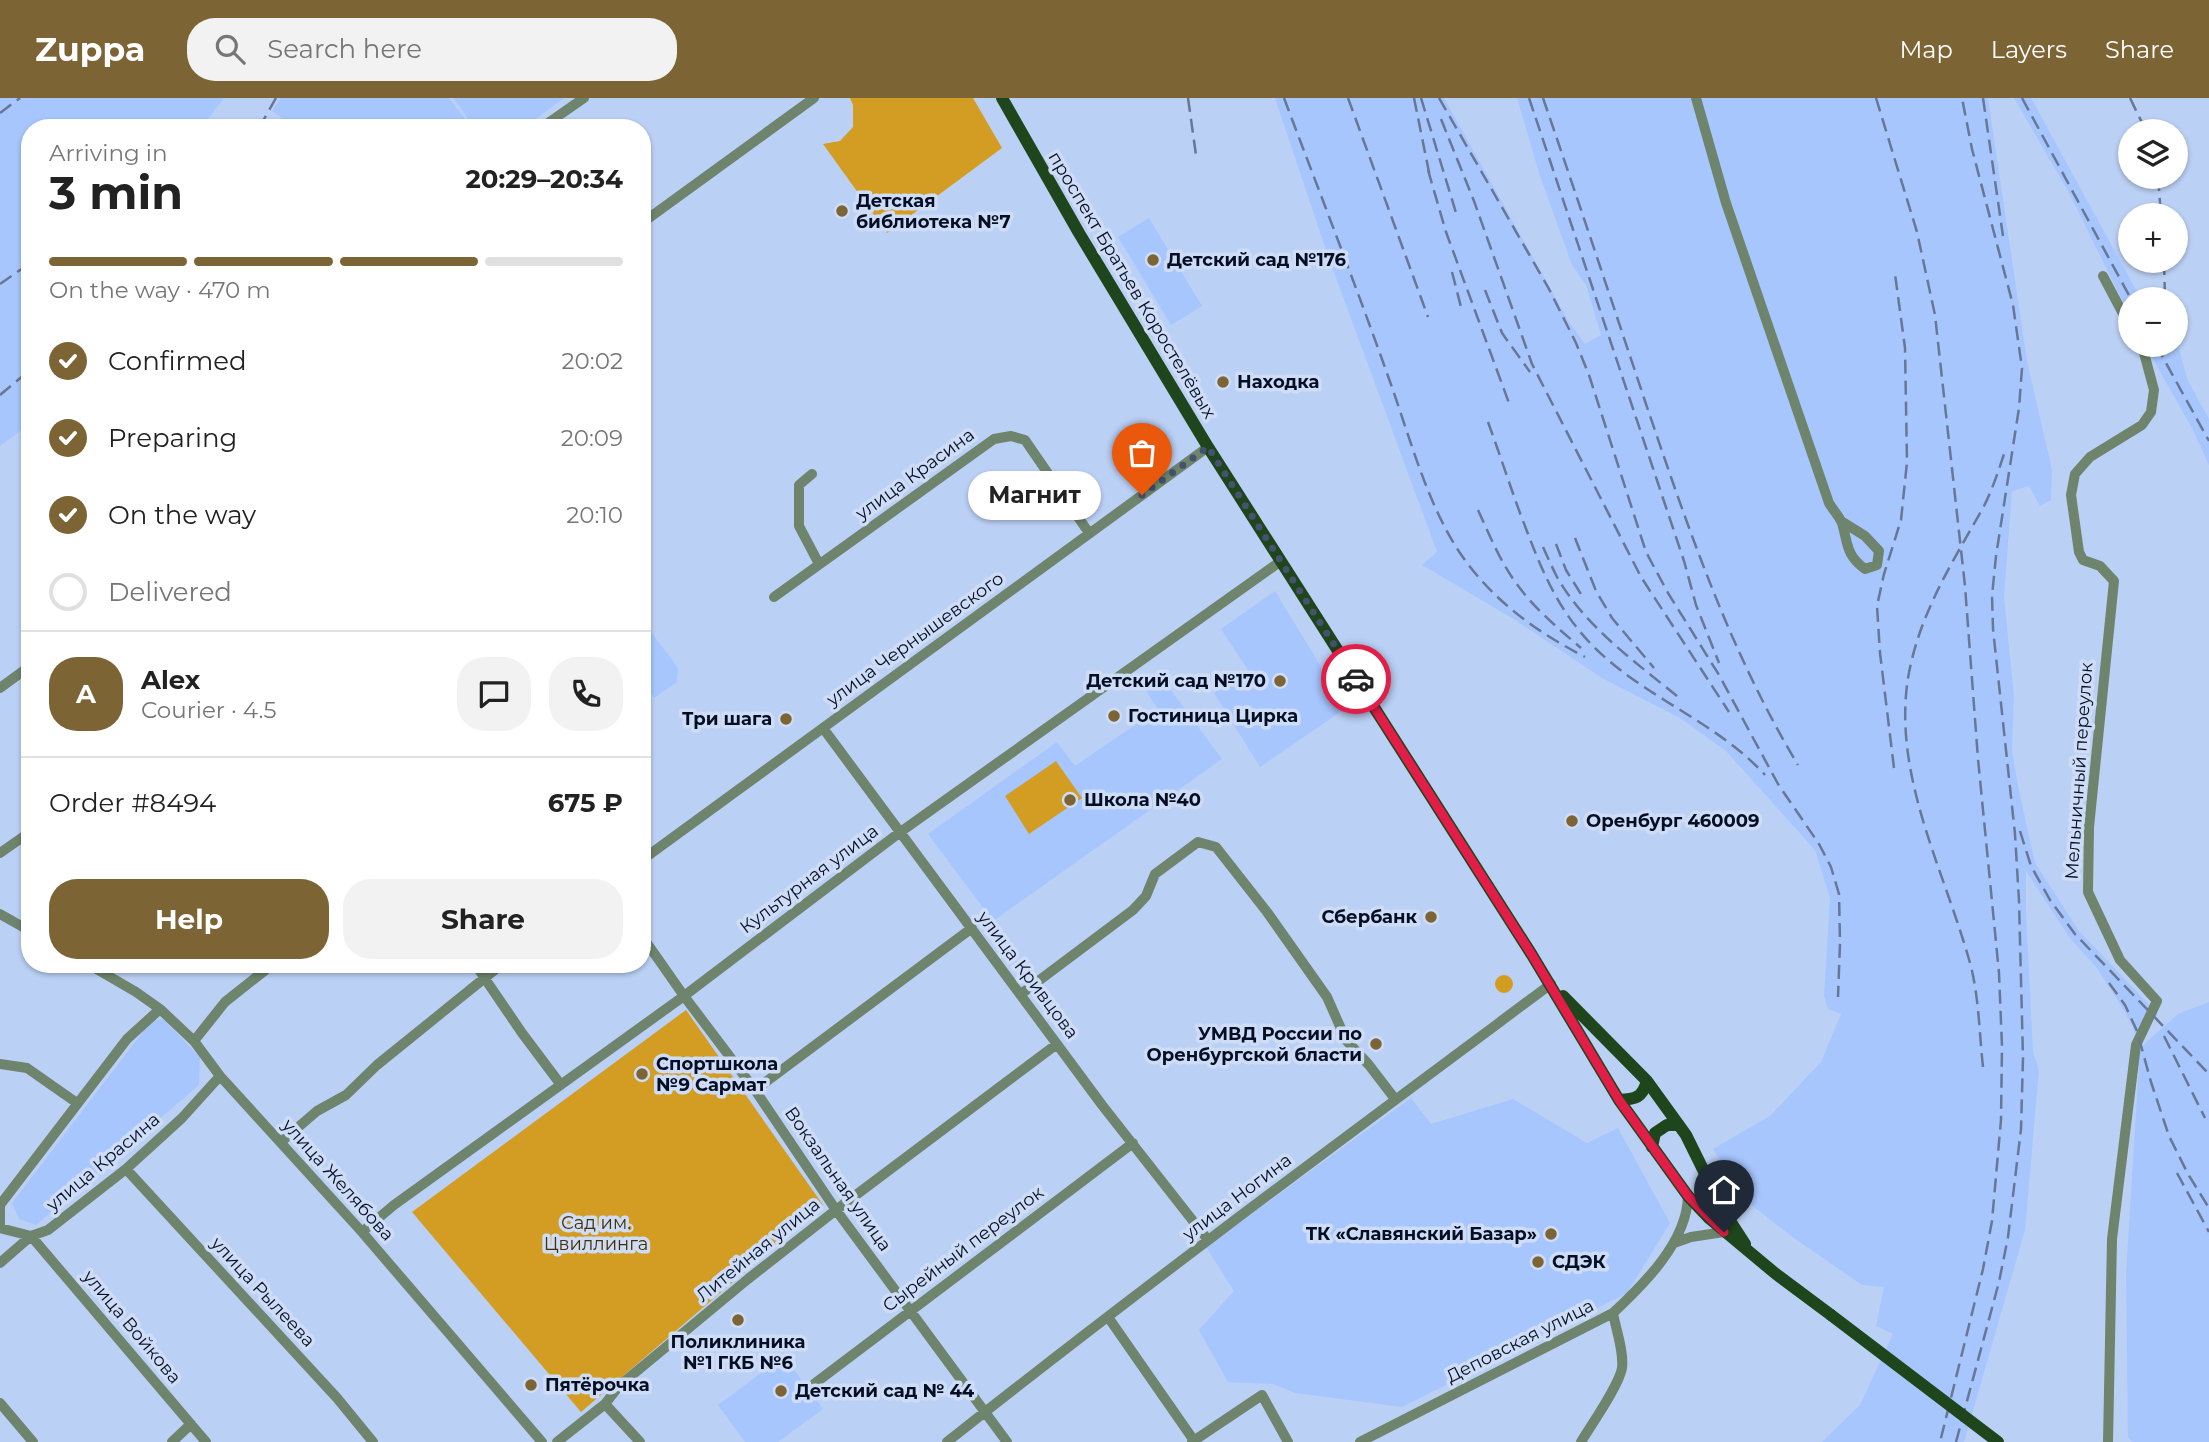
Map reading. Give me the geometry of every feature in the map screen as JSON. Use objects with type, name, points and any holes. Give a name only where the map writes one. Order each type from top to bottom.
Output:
[{"type":"main road","name":"проспект Братьев Коростелёвых","points":[[1002,98],[1079,233],[1208,447],[1551,984],[1619,1100],[1688,1196],[1724,1232],[1784,1281],[1998,1442]]},
{"type":"main road","name":"проспект Братьев Коростелёвых","points":[[1551,984],[1647,1081],[1679,1125],[1724,1210],[1751,1253]]},
{"type":"main road","points":[[1619,1100],[1633,1100],[1644,1093],[1647,1081]]},
{"type":"main road","points":[[1652,1147],[1655,1133],[1667,1125],[1679,1125]]},
{"type":"street","points":[[554,119],[584,98]]},
{"type":"street","points":[[651,216],[814,98]]},
{"type":"street","points":[[1696,98],[1726,203],[1829,503],[1841,521]]},
{"type":"street","points":[[2103,276],[2118,304]]},
{"type":"street","name":"Мельничный переулок","points":[[2108,1442],[2112,1239],[2136,1045],[2157,1001],[2120,960],[2088,892],[2089,827],[2114,581],[2100,566],[2083,560],[2079,552],[2071,495],[2075,474],[2090,457],[2142,425],[2151,412],[2154,390],[2145,357]]},
{"type":"street","name":"улица Красина","points":[[774,597],[994,439],[1011,436],[1025,440],[1089,533]]},
{"type":"street","name":"улица Чернышевского","points":[[651,853],[1208,447]]},
{"type":"street","points":[[812,474],[799,485],[799,526],[820,564]]},
{"type":"street","name":"Культурная улица","points":[[362,1232],[394,1205],[684,996],[900,833],[1281,561]]},
{"type":"street","points":[[0,688],[21,673]]},
{"type":"street","name":"улица Кривцова","points":[[823,728],[1057,1044],[1208,1240]]},
{"type":"street","points":[[0,853],[21,838]]},
{"type":"street","points":[[1021,994],[1133,910],[1146,896],[1155,874],[1198,842],[1216,847],[1327,997],[1346,1040],[1395,1099]]},
{"type":"street","points":[[0,914],[21,926]]},
{"type":"street","points":[[755,1090],[972,929]]},
{"type":"street","name":"Вокзальная улица","points":[[651,949],[755,1090],[836,1210],[1007,1442]]},
{"type":"street","name":"улица Желябова","points":[[103,973],[160,1009],[194,1041],[220,1076],[362,1232],[542,1442]]},
{"type":"street","points":[[194,1041],[225,1002],[262,973]]},
{"type":"street","points":[[482,973],[561,1085]]},
{"type":"street","points":[[281,1142],[317,1111],[346,1095],[377,1065],[490,973]]},
{"type":"street","name":"улица Ногина","points":[[947,1442],[1208,1240],[1551,984]]},
{"type":"street","points":[[31,1236],[0,1227],[0,1205],[127,1039],[160,1009]]},
{"type":"street","name":"Литейная улица","points":[[557,1442],[605,1404],[619,1386],[836,1210],[1057,1044]]},
{"type":"street","points":[[0,1064],[27,1068],[77,1103]]},
{"type":"street","name":"улица Красина","points":[[0,1263],[31,1236],[48,1230],[126,1169],[182,1118],[220,1076]]},
{"type":"street","name":"Сырейный переулок","points":[[814,1384],[1133,1143]]},
{"type":"street","name":"улица Рылеева","points":[[126,1169],[337,1398],[373,1442]]},
{"type":"street","name":"Деповская улица","points":[[1360,1442],[1613,1313],[1632,1295],[1674,1243],[1685,1223],[1688,1196]]},
{"type":"street","points":[[1674,1243],[1691,1237],[1724,1232]]},
{"type":"street","name":"улица Войкова","points":[[31,1236],[206,1442]]},
{"type":"street","points":[[1581,1442],[1622,1369],[1613,1313]]},
{"type":"street","points":[[1108,1317],[1193,1441],[1262,1395],[1288,1442]]},
{"type":"street","points":[[0,1403],[33,1442]]},
{"type":"street","points":[[605,1404],[640,1442]]},
{"type":"street","points":[[172,1442],[191,1424]]},
{"type":"shaded area","points":[[0,98],[224,98],[208,119],[21,119],[21,431],[0,446]]},
{"type":"shaded area","points":[[281,98],[449,98],[465,119],[283,119],[272,111]]},
{"type":"shaded area","points":[[453,98],[564,98],[535,119],[468,119]]},
{"type":"shaded area","points":[[1275,98],[1444,98],[1569,322],[1585,344],[1601,335],[1586,285],[1572,265],[1540,176],[1517,98],[1988,98],[2027,361],[2052,470],[2051,500],[2040,506],[2029,486],[2012,491],[2004,597],[2014,697],[2012,750],[2018,786],[2035,863],[2079,931],[2158,1014],[2137,1041],[2122,1007],[2096,967],[2070,938],[2026,871],[2033,1052],[2039,1070],[2025,1230],[1964,1442],[1822,1442],[1860,1405],[1893,1334],[1876,1326],[1884,1287],[1862,1285],[1794,1238],[1728,1187],[1732,1178],[1713,1149],[1770,1116],[1821,1062],[1841,1014],[1828,1009],[1824,996],[1830,898],[1815,850],[1726,751],[1680,718],[1602,678],[1512,618],[1422,565],[1437,552],[1328,256]]},
{"type":"shaded area","points":[[2014,98],[2031,98],[2118,257],[2118,273],[2127,273],[2134,287],[2118,287],[2118,292],[2068,191]]},
{"type":"shaded area","name":"Детский сад №176","points":[[1149,218],[1202,306],[1171,325],[1118,237]]},
{"type":"shaded area","points":[[2152,357],[2181,357],[2188,381],[2209,419],[2209,465],[2193,430]]},
{"type":"shaded area","name":"Детский сад №170","points":[[1275,591],[1346,708],[1260,767],[1214,693],[1248,670],[1221,629]]},
{"type":"shaded area","points":[[651,632],[678,668],[677,682],[654,698],[651,694]]},
{"type":"shaded area","name":"Школа №40","points":[[1158,673],[1222,759],[993,921],[928,834],[1057,742],[1075,766],[1158,709],[1141,683]]},
{"type":"shaded area","points":[[2209,1002],[2209,1442],[2132,1442],[2128,1437],[2126,1274],[2140,1048],[2178,1014]]},
{"type":"shaded area","points":[[163,1019],[200,1057],[199,1085],[36,1225],[19,1219],[12,1203],[151,1021]]},
{"type":"shaded area","points":[[1411,1098],[1431,1124],[1513,1099],[1587,1143],[1618,1128],[1670,1223],[1627,1293],[1402,1407],[1295,1393],[1273,1384],[1228,1382],[1199,1330],[1234,1291],[1206,1247]]},
{"type":"shaded area","points":[[784,1356],[823,1409],[778,1442],[745,1442],[718,1405]]},
{"type":"green space","points":[[850,98],[973,98],[1002,148],[887,233],[823,144],[840,141],[853,127],[853,105]]},
{"type":"green space","points":[[1056,761],[1082,798],[1029,834],[1005,796]]},
{"type":"green space","points":[[1500,975],[1508,975],[1513,984],[1511,991],[1500,993],[1495,988],[1495,980]]},
{"type":"green space","name":"Сад им. Цвиллинга","points":[[686,1010],[823,1205],[581,1412],[412,1212]]},
{"type":"railway","points":[[0,113],[20,98]]},
{"type":"railway","points":[[264,119],[276,98]]},
{"type":"railway","points":[[1188,98],[1196,155]]},
{"type":"railway","points":[[1284,98],[1419,467],[1448,533],[1473,570],[1500,600],[1532,625],[1585,657]]},
{"type":"railway","points":[[1348,98],[1428,317]]},
{"type":"railway","points":[[1414,98],[1430,177]]},
{"type":"railway","points":[[1421,98],[1457,216]]},
{"type":"railway","points":[[1439,98],[1549,289],[1576,343],[1589,375],[1646,552],[1719,675],[1778,784],[1819,844],[1831,867],[1839,894],[1838,997]]},
{"type":"railway","points":[[1529,98],[1684,561],[1696,605],[1719,663]]},
{"type":"railway","points":[[1543,98],[1712,589],[1751,678],[1798,765]]},
{"type":"railway","points":[[1876,98],[1917,232],[1935,315],[1965,586],[1978,759],[1999,973],[2001,1120],[1992,1221],[1983,1269],[1940,1442]]},
{"type":"railway","points":[[1956,1442],[1999,1282],[2008,1237],[2021,1129],[2023,1058],[2015,834],[1993,629],[1992,596],[2019,408],[2022,368],[2013,305],[1972,149],[1962,98]]},
{"type":"railway","points":[[1983,98],[2003,236]]},
{"type":"railway","points":[[2022,98],[2124,287]]},
{"type":"railway","points":[[2130,98],[2140,119]]},
{"type":"railway","points":[[1441,119],[1474,201],[1532,364],[1641,577],[1729,712]]},
{"type":"railway","points":[[1428,170],[1446,232],[1509,403]]},
{"type":"railway","points":[[2159,189],[2160,203]]},
{"type":"railway","points":[[0,284],[21,269]]},
{"type":"railway","points":[[1452,272],[1461,307]]},
{"type":"railway","points":[[2164,273],[2165,287]]},
{"type":"railway","points":[[1894,768],[1877,606],[1901,520],[1907,462],[1905,348],[1895,274]]},
{"type":"railway","points":[[1485,290],[1502,333],[1530,372]]},
{"type":"railway","points":[[2163,357],[2209,441]]},
{"type":"railway","points":[[0,395],[21,378]]},
{"type":"railway","points":[[1488,422],[1541,567],[1558,601],[1580,632],[1614,665],[1725,740],[1765,775]]},
{"type":"railway","points":[[1983,1067],[1972,969],[1923,819],[1907,749],[1905,714],[1908,678],[1920,632],[1938,590],[1986,502],[2004,454]]},
{"type":"railway","points":[[1478,510],[1501,559],[1519,587],[1540,611],[1581,648]]},
{"type":"railway","points":[[1575,538],[1596,591],[1612,618],[1654,668]]},
{"type":"railway","points":[[1556,544],[1566,570],[1584,599]]},
{"type":"railway","points":[[1543,547],[1557,577],[1583,613],[1631,659],[1682,700]]},
{"type":"railway","points":[[2020,831],[2031,866],[2050,900],[2075,934],[2209,1074]]},
{"type":"railway","points":[[2109,983],[2125,1005],[2137,1031],[2169,1136],[2209,1208]]},
{"type":"railway","points":[[2164,1036],[2205,1118]]},
{"type":"railway","points":[[2177,1173],[2209,1232]]},
{"type":"way so far","points":[[1142,495],[1208,447],[1356,679]]},
{"type":"place","name":"Детская библиотека №7","points":[[842,211]]},
{"type":"place","name":"Детский сад №176","points":[[1153,260]]},
{"type":"place","name":"Находка","points":[[1223,382]]},
{"type":"place","name":"Магнит","points":[[1142,495]]},
{"type":"place","name":"Детский сад №170","points":[[1280,681]]},
{"type":"place","name":"Гостиница Цирка","points":[[1114,716]]},
{"type":"place","name":"Три шага","points":[[786,719]]},
{"type":"place","name":"Школа №40","points":[[1070,800]]},
{"type":"place","name":"Оренбург 460009","points":[[1572,821]]},
{"type":"place","name":"Сбербанк","points":[[1431,917]]},
{"type":"place","name":"УМВД России по Оренбургской бласти","points":[[1376,1044]]},
{"type":"place","name":"Спортшкола №9 Сармат","points":[[642,1074]]},
{"type":"place","name":"ТК «Славянский Базар»","points":[[1551,1234]]},
{"type":"place","name":"СДЭК","points":[[1538,1262]]},
{"type":"place","name":"Поликлиника №1 ГКБ №6","points":[[738,1320]]},
{"type":"place","name":"Пятёрочка","points":[[531,1385]]},
{"type":"place","name":"Детский сад № 44","points":[[781,1391]]},
{"type":"route","points":[[1356,679],[1551,984],[1619,1100],[1688,1196],[1724,1232]]}]
